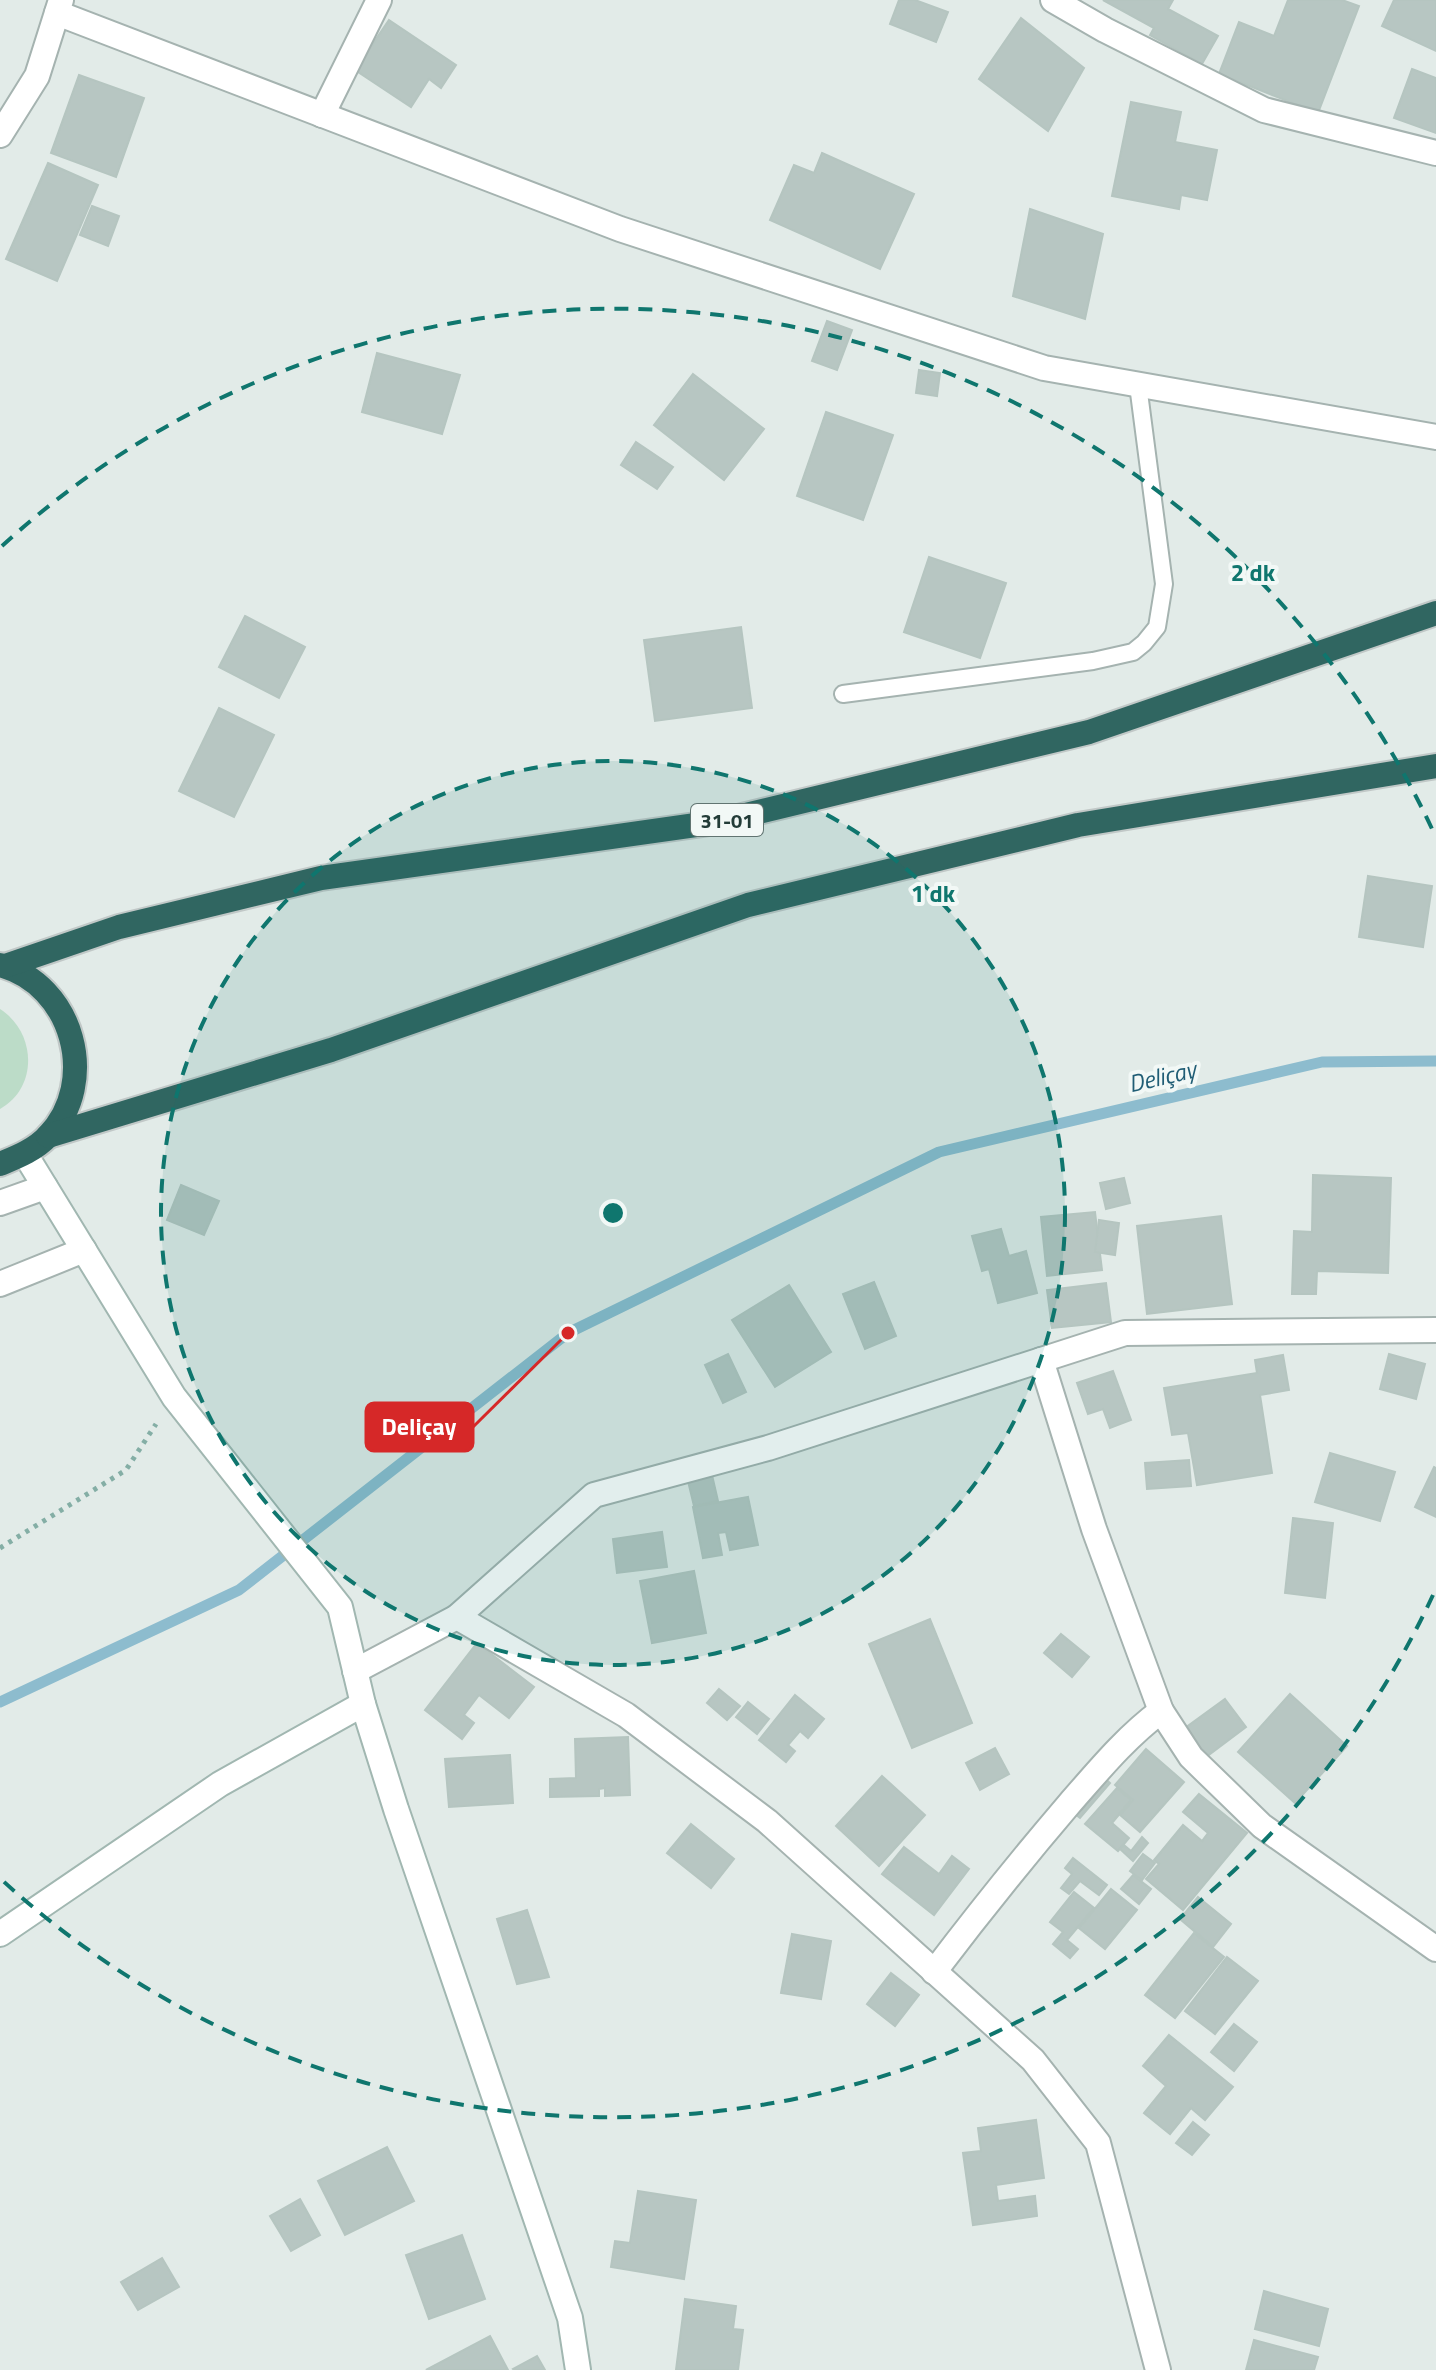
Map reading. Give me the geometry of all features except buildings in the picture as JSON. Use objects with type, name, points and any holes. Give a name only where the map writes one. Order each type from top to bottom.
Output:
[{"type":"highway","name":"31-01","points":[[2,965],[119,927],[321,878],[717,822],[1089,732],[1436,613]]},
{"type":"highway","points":[[48,1136],[331,1050],[748,905],[1078,825],[1436,766]]},
{"type":"highway","points":[[0,1164],[25,1154],[48,1136],[65,1111],[74,1083],[75,1054],[68,1025],[53,1000],[31,979],[2,965]]},
{"type":"street","points":[[322,115],[379,0]]},
{"type":"street","points":[[1053,0],[1105,30],[1264,110],[1436,153]]},
{"type":"street","points":[[0,135],[37,76],[59,7],[322,115],[635,234],[1044,368],[1436,437]]},
{"type":"street","points":[[25,1154],[174,1397],[340,1607],[363,1704],[396,1809],[570,2318],[578,2370]]},
{"type":"street","points":[[0,1203],[45,1187]]},
{"type":"street","points":[[0,1284],[84,1250]]},
{"type":"street","points":[[355,1671],[457,1617],[594,1495],[768,1448],[1125,1333],[1436,1330]]},
{"type":"street","points":[[1041,1360],[1094,1529],[1161,1711],[1191,1757],[1262,1826],[1436,1949]]},
{"type":"street","points":[[457,1617],[626,1715],[767,1821],[1033,2060],[1098,2143],[1158,2370]]},
{"type":"street","points":[[0,1934],[220,1784],[363,1704]]},
{"type":"street","points":[[934,1972],[1013,1870],[1097,1772],[1140,1727],[1161,1711]]},
{"type":"lane","points":[[843,694],[1093,661],[1133,652],[1144,643],[1157,627],[1164,584],[1138,385]]},
{"type":"path","points":[[0,1548],[126,1470],[174,1397]]},
{"type":"green space","points":[[0,1009],[21,1031],[28,1059],[22,1087],[0,1109]]},
{"type":"waterway","name":"Deliçay","points":[[0,1702],[239,1590],[568,1333],[939,1152],[1322,1062],[1436,1061]]},
{"type":"place","name":"Deliçay","points":[[568,1333]]}]
